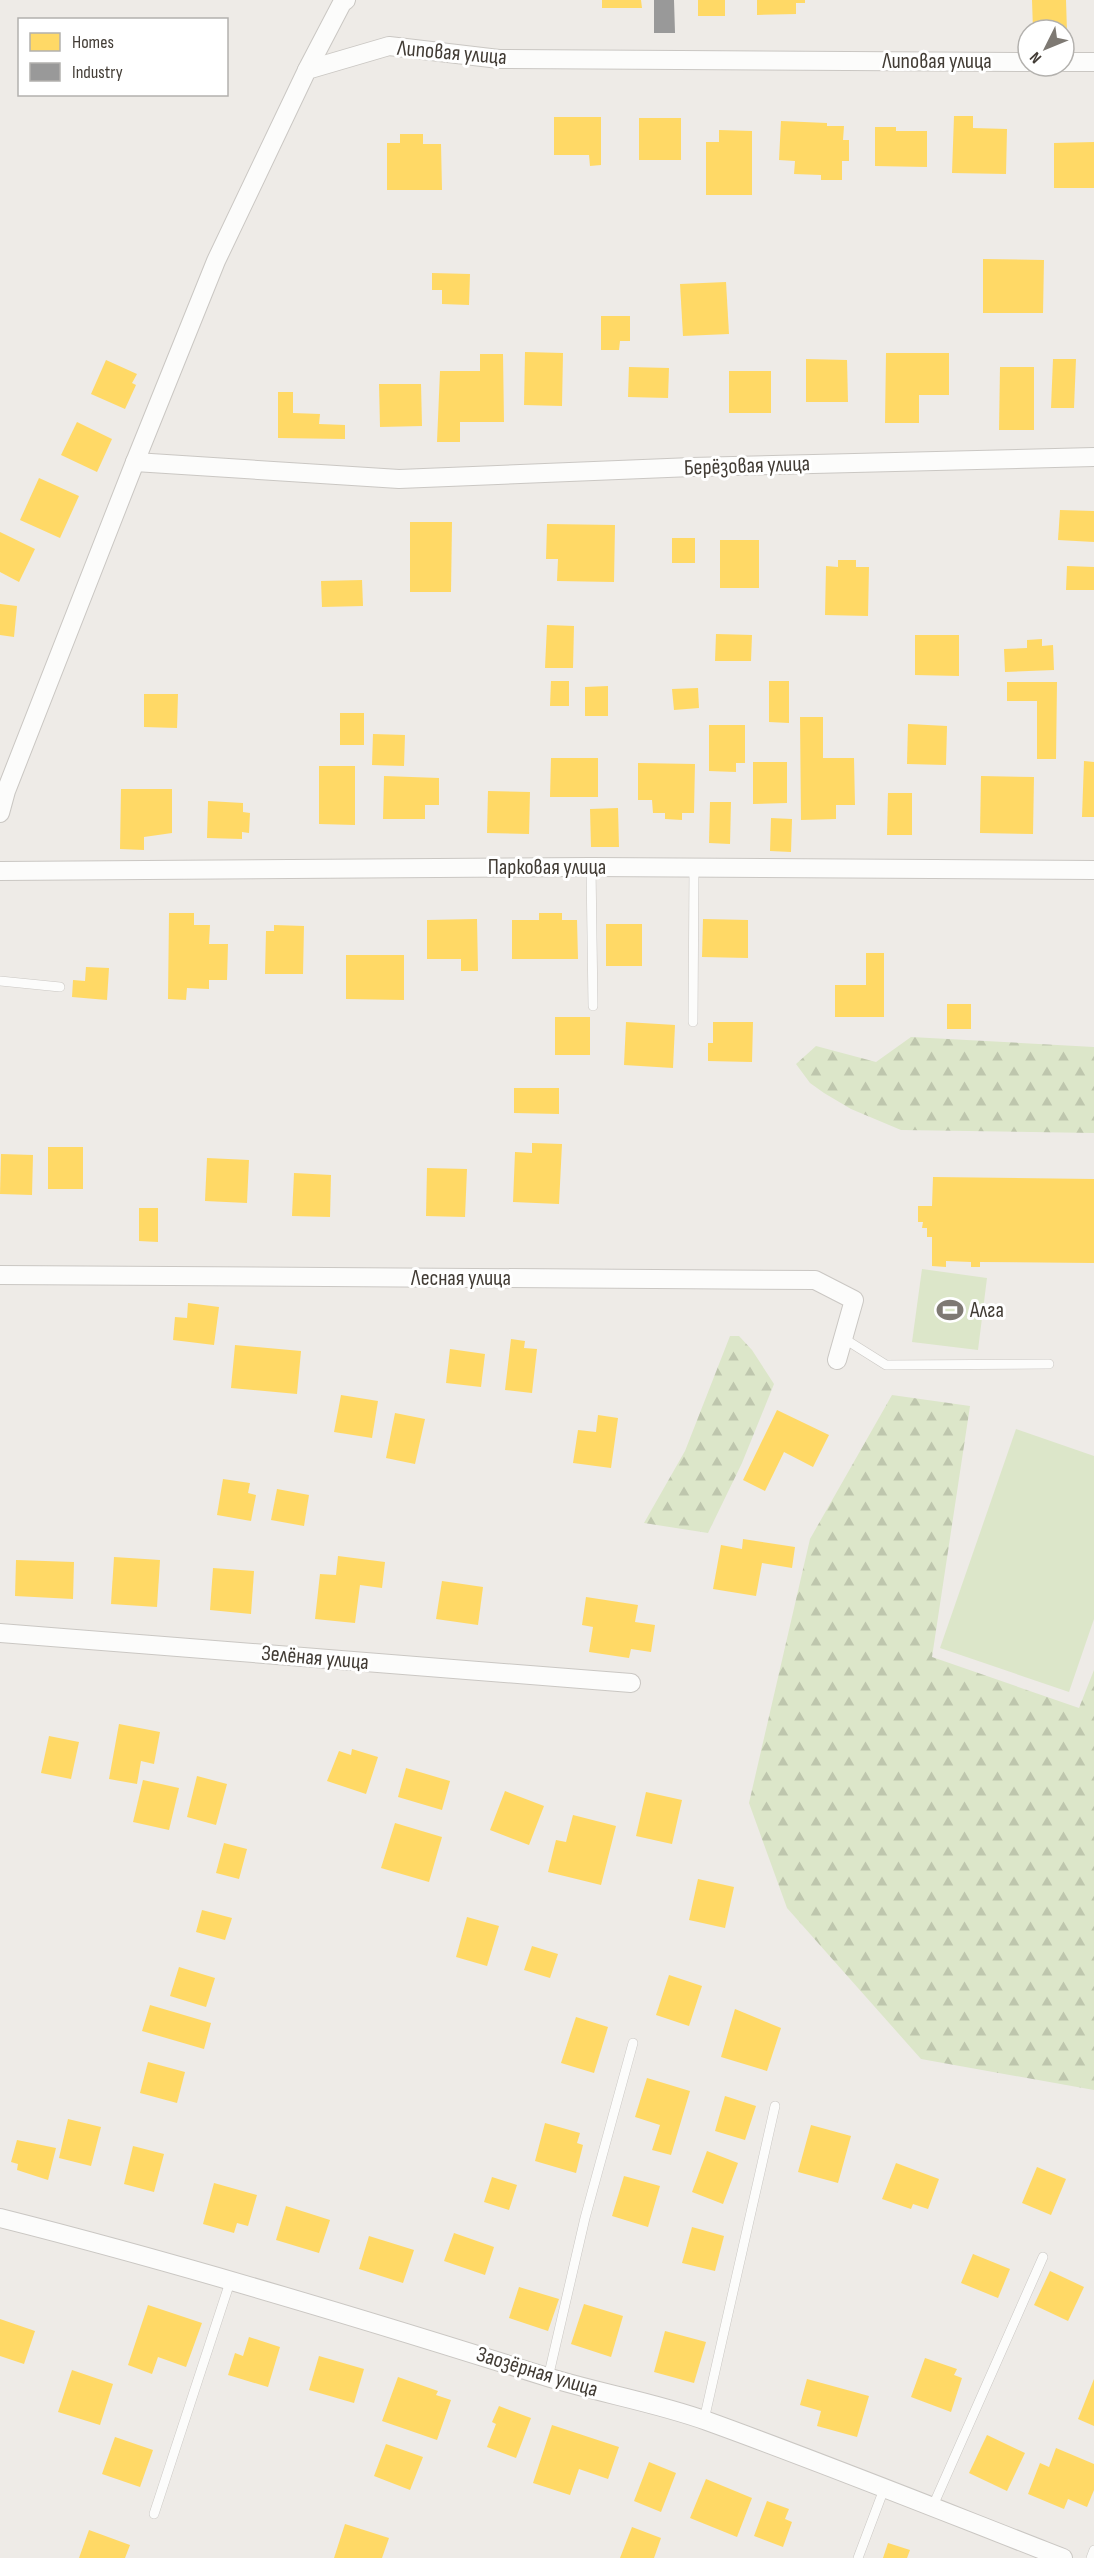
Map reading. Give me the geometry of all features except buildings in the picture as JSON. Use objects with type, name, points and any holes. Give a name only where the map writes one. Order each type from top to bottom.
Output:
[{"type":"street","points":[[0,813],[6,791],[216,261],[307,70],[342,3],[346,0]]},
{"type":"street","name":"Липовая улица","points":[[307,70],[389,46],[500,59],[1016,62]]},
{"type":"street","points":[[1076,62],[1094,62]]},
{"type":"street","name":"Берёзовая улица","points":[[135,462],[399,480],[692,467],[1094,457]]},
{"type":"street","name":"Парковая улица","points":[[0,870],[591,867],[1094,870]]},
{"type":"street","name":"Лесная улица","points":[[0,1275],[814,1280],[854,1300],[837,1360]]},
{"type":"street","name":"Зелёная улица","points":[[0,1633],[631,1683]]},
{"type":"street","name":"Заозёрная улица","points":[[0,2218],[157,2258],[230,2282],[370,2320],[549,2378],[704,2420],[1063,2558]]},
{"type":"lane","points":[[591,867],[593,1006]]},
{"type":"lane","points":[[693,1022],[694,867]]},
{"type":"lane","points":[[0,981],[60,987]]},
{"type":"lane","points":[[843,1338],[886,1365],[1049,1364]]},
{"type":"lane","points":[[549,2378],[585,2218],[633,2043]]},
{"type":"lane","points":[[704,2420],[775,2106]]},
{"type":"lane","points":[[932,2508],[1043,2257]]},
{"type":"lane","points":[[154,2514],[230,2282]]},
{"type":"lane","points":[[858,2558],[884,2489]]},
{"type":"lane","points":[[1090,2558],[1094,2550]]},
{"type":"green space","points":[[911,1037],[1094,1047],[1094,1133],[901,1130],[851,1109],[824,1093],[810,1083],[796,1064],[816,1046],[876,1062]]},
{"type":"green space","name":"Алга","points":[[922,1269],[987,1278],[978,1350],[912,1342]]},
{"type":"green space","points":[[730,1336],[739,1336],[752,1350],[774,1384],[742,1463],[708,1533],[644,1523],[685,1451]]},
{"type":"green space","points":[[892,1395],[970,1406],[932,1657],[1079,1708],[1094,1670],[1094,2090],[921,2059],[787,1908],[749,1803],[810,1539]]},
{"type":"green space","points":[[1016,1429],[1094,1456],[1094,1619],[1069,1692],[940,1648]]},
{"type":"place","name":"Алга","points":[[950,1310]]}]
